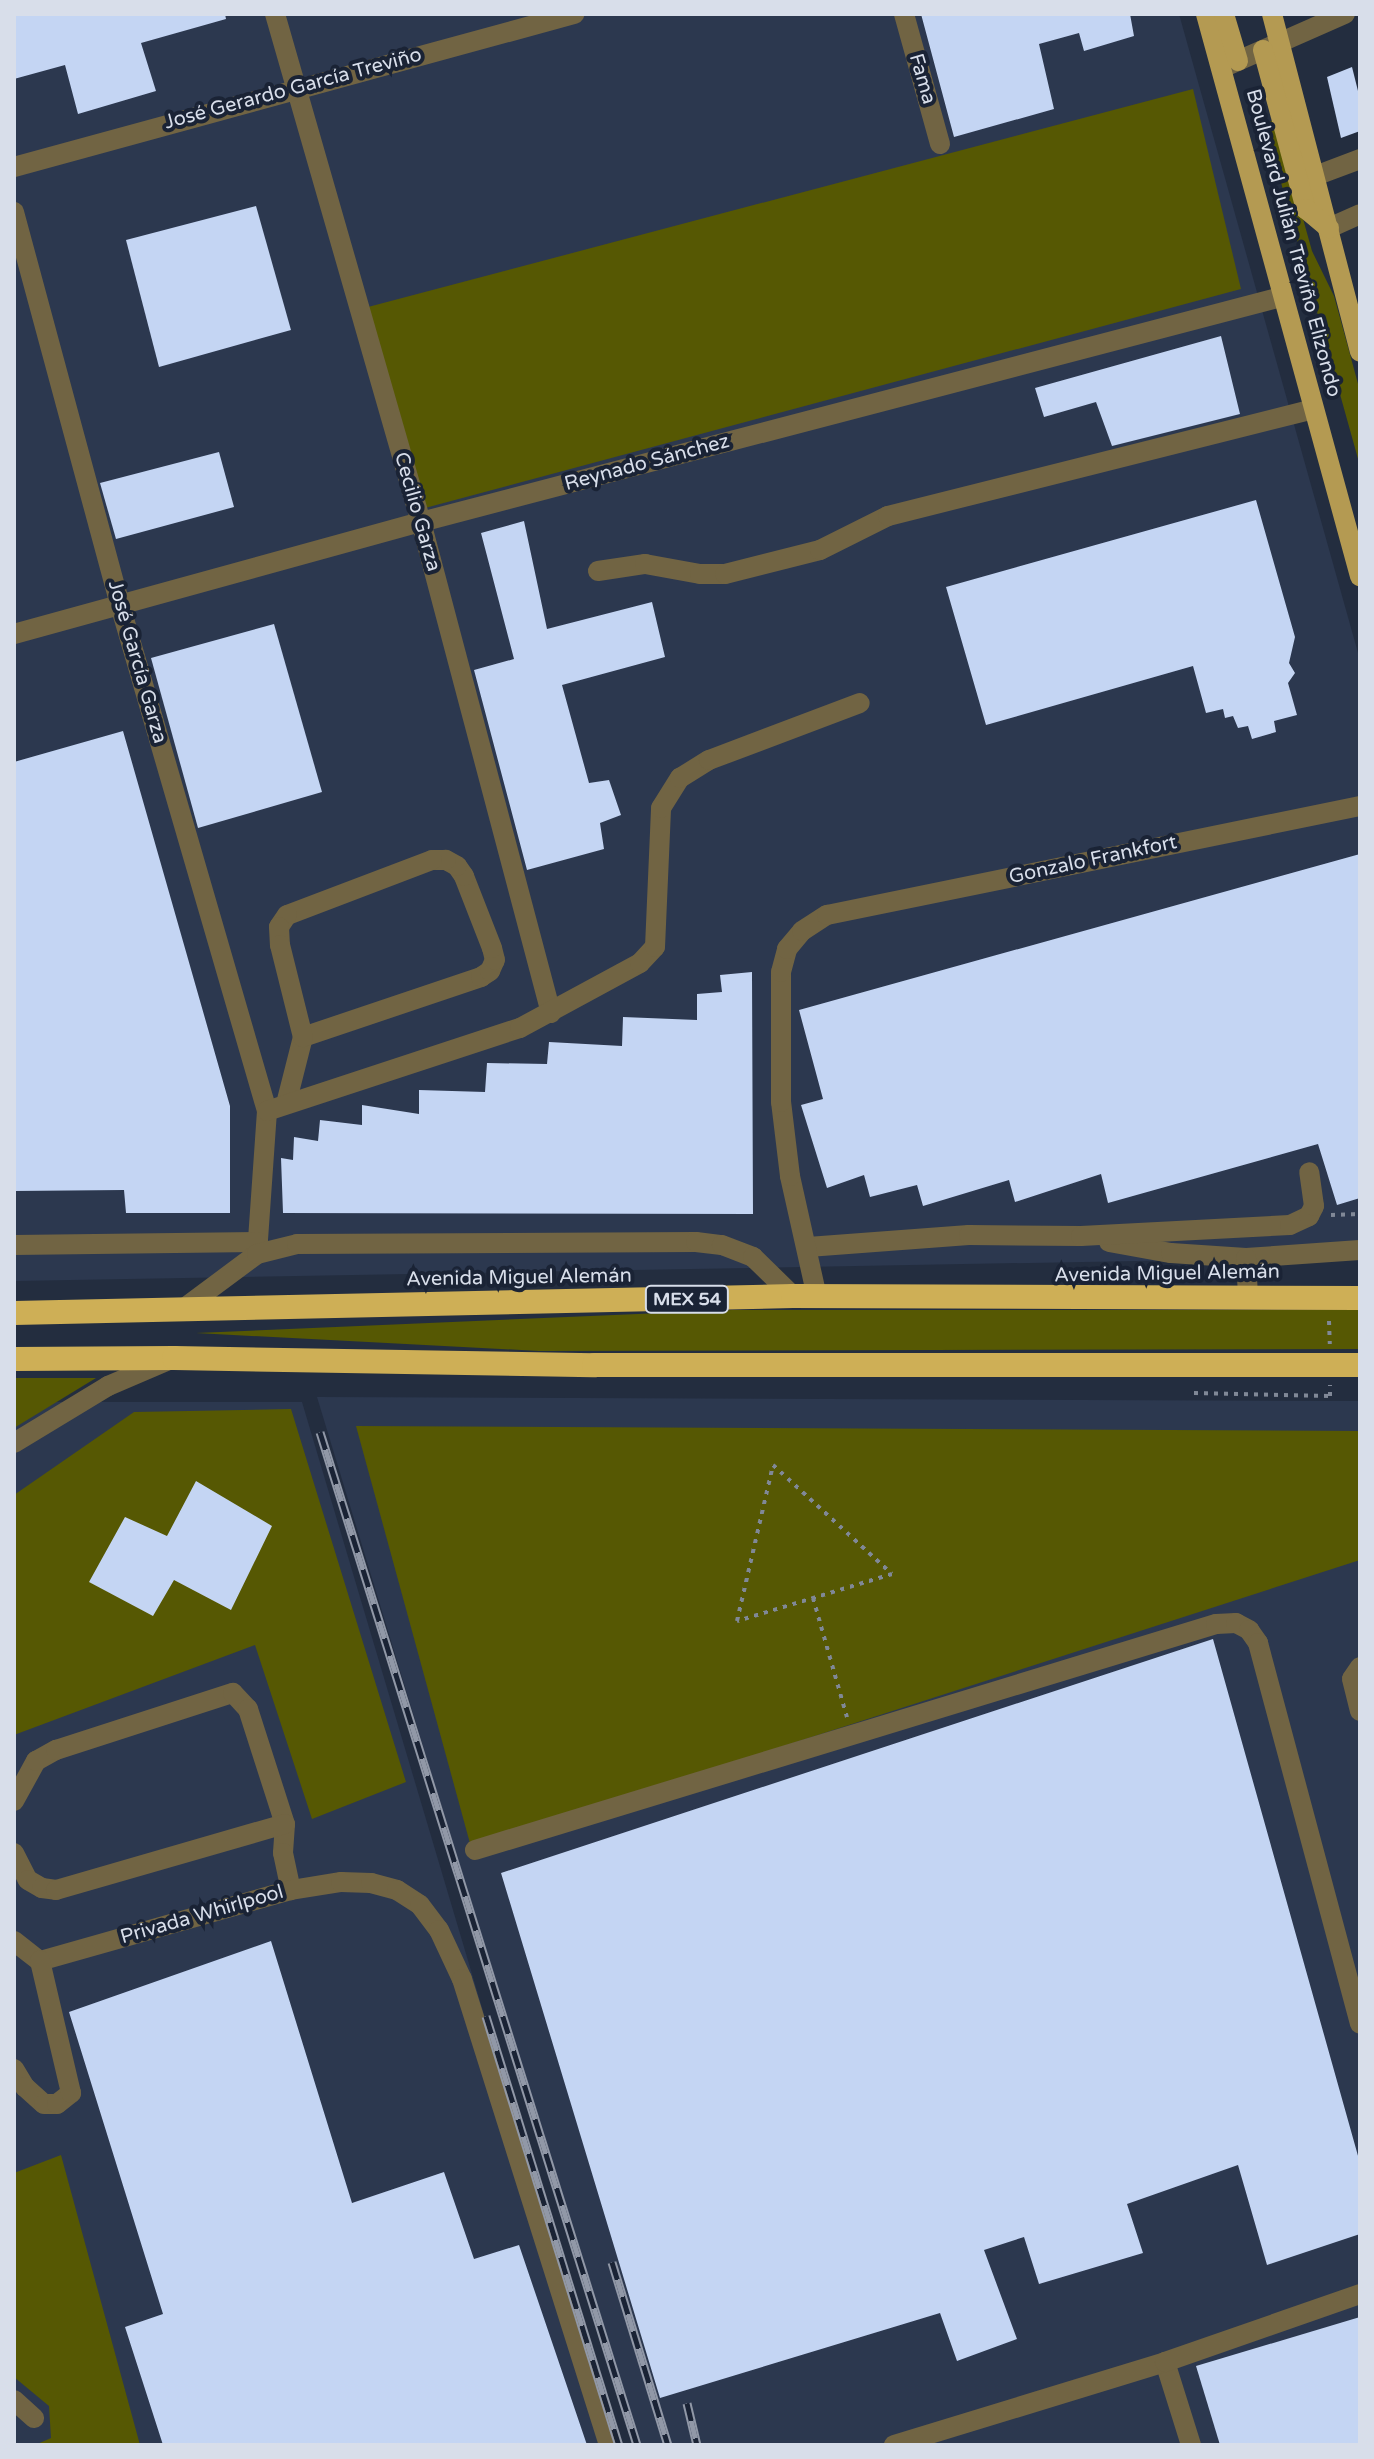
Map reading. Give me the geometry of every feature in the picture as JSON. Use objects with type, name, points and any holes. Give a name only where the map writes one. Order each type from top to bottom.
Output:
[{"type":"highway","name":"Avenida Miguel Alemán","points":[[14,1313],[805,1297],[1360,1298]]},
{"type":"highway","points":[[14,1359],[174,1358],[594,1365],[1360,1365]]},
{"type":"main road","name":"Boulevard Julián Treviño Elizondo","points":[[1206,14],[1230,65],[1281,297],[1360,576]]},
{"type":"main road","points":[[1224,14],[1230,65]]},
{"type":"main road","name":"Boulevard Julián Treviño Elizondo","points":[[1272,14],[1271,46],[1315,176],[1360,352]]},
{"type":"main road","points":[[1271,46],[1306,209],[1329,228]]},
{"type":"main road","points":[[1326,455],[1347,490],[1360,538]]},
{"type":"street","name":"Cecilio Garza","points":[[275,14],[421,522],[551,1013]]},
{"type":"street","name":"José Gerardo García Treviño","points":[[14,167],[294,88],[574,14]]},
{"type":"street","name":"Fama","points":[[904,14],[940,144]]},
{"type":"street","points":[[1230,65],[1345,14]]},
{"type":"street","points":[[1315,176],[1360,159]]},
{"type":"street","name":"José García Garza","points":[[14,212],[120,605],[276,1108]]},
{"type":"street","points":[[1329,228],[1360,214]]},
{"type":"street","name":"Reynado Sánchez","points":[[14,634],[421,522],[1281,297]]},
{"type":"street","points":[[598,571],[645,564],[700,574],[725,574],[820,550],[902,512],[1313,409]]},
{"type":"street","points":[[276,1108],[520,1028],[640,963],[655,947],[656,863],[661,808],[680,778],[709,760],[860,703]]},
{"type":"street","name":"Gonzalo Frankfort","points":[[808,1247],[790,1176],[781,1102],[781,972],[787,949],[802,931],[827,915],[1360,806]]},
{"type":"street","points":[[183,1309],[258,1248],[276,1108],[303,1037],[280,945],[279,927],[287,915],[432,860],[446,860],[457,866],[464,876],[492,948],[495,960],[490,971],[481,977],[303,1037]]},
{"type":"street","points":[[805,1297],[808,1247],[969,1235],[1081,1236],[1301,1222],[1314,1206],[1309,1172]]},
{"type":"street","points":[[1081,1236],[1171,1253],[1246,1258],[1360,1250]]},
{"type":"street","points":[[14,1245],[258,1248],[297,1244],[696,1242],[722,1245],[753,1257],[805,1297]]},
{"type":"street","points":[[1246,1258],[1248,1296]]},
{"type":"street","points":[[14,1443],[108,1386],[174,1358]]},
{"type":"street","points":[[475,1850],[1216,1624],[1236,1623],[1249,1630],[1258,1643],[1360,2024]]},
{"type":"street","points":[[1360,1667],[1352,1679],[1360,1711]]},
{"type":"street","points":[[14,1801],[36,1761],[56,1750],[233,1693],[248,1709],[285,1824],[283,1853],[291,1890]]},
{"type":"street","points":[[14,1853],[28,1880],[42,1888],[56,1890],[285,1824]]},
{"type":"street","name":"Privada Whirlpool","points":[[40,1961],[291,1890],[341,1882],[371,1883],[397,1890],[420,1905],[439,1930],[462,1979],[609,2445]]},
{"type":"street","points":[[14,1941],[40,1961],[71,2093],[57,2104],[44,2104],[25,2087],[14,2069]]},
{"type":"street","points":[[894,2445],[1165,2362],[1360,2294]]},
{"type":"street","points":[[1165,2362],[1191,2445]]},
{"type":"street","points":[[14,2400],[34,2418]]},
{"type":"path","points":[[1328,1215],[1360,1214]]},
{"type":"path","points":[[1194,1393],[1330,1396]]},
{"type":"path","points":[[773,1465],[892,1574],[813,1598],[737,1621],[773,1465]]},
{"type":"path","points":[[813,1598],[852,1735]]},
{"type":"shaded area","points":[[14,14],[1179,14],[1360,660],[1360,1257],[14,1281]]},
{"type":"shaded area","points":[[1193,89],[1241,289],[425,508],[368,307]]},
{"type":"shaded area","points":[[1273,120],[1312,251],[1334,296],[1360,391],[1360,466],[1265,125]]},
{"type":"shaded area","points":[[732,1310],[1360,1310],[1360,1349],[539,1351],[196,1333]]},
{"type":"shaded area","points":[[14,1378],[96,1378],[14,1428]]},
{"type":"shaded area","points":[[317,1397],[1360,1401],[1360,2445],[635,2445]]},
{"type":"shaded area","points":[[14,1402],[302,1402],[612,2445],[14,2445]]},
{"type":"shaded area","points":[[291,1409],[406,1782],[312,1819],[255,1645],[14,1735],[14,1495],[134,1412]]},
{"type":"shaded area","points":[[356,1426],[1360,1431],[1360,1560],[471,1847]]},
{"type":"shaded area","points":[[61,2155],[140,2445],[35,2445],[51,2438],[49,2406],[14,2377],[14,2173]]},
{"type":"building","points":[[14,14],[225,14],[226,19],[141,43],[156,91],[78,114],[65,65],[14,79]]},
{"type":"building","points":[[921,14],[1130,14],[1134,36],[1084,51],[1079,33],[1039,44],[1054,109],[954,137]]},
{"type":"building","points":[[1352,67],[1360,99],[1360,131],[1341,138],[1327,77]]},
{"type":"building","points":[[256,206],[291,330],[159,367],[126,240]]},
{"type":"building","points":[[1221,336],[1240,414],[1112,446],[1096,402],[1044,417],[1035,388]]},
{"type":"building","points":[[219,452],[234,507],[116,539],[100,483]]},
{"type":"building","points":[[1256,500],[1295,637],[1289,663],[1295,673],[1288,683],[1297,715],[1274,721],[1276,732],[1252,739],[1248,726],[1238,728],[1233,716],[1225,718],[1223,709],[1206,713],[1193,666],[986,725],[946,587]]},
{"type":"building","points":[[524,521],[547,629],[652,602],[665,657],[562,685],[589,783],[609,780],[621,815],[600,823],[604,849],[527,870],[474,670],[514,659],[481,533]]},
{"type":"building","points":[[274,624],[322,792],[198,828],[151,658]]},
{"type":"building","points":[[123,731],[230,1106],[230,1213],[126,1213],[124,1190],[14,1191],[14,762]]},
{"type":"building","points":[[1360,854],[1360,1198],[1337,1205],[1318,1144],[1108,1203],[1101,1174],[1015,1202],[1009,1180],[923,1206],[917,1185],[870,1197],[864,1175],[827,1188],[801,1105],[823,1099],[799,1010]]},
{"type":"building","points":[[752,972],[753,1214],[283,1213],[281,1158],[293,1160],[294,1137],[318,1141],[320,1120],[362,1125],[362,1105],[419,1114],[419,1090],[485,1092],[487,1063],[547,1064],[549,1042],[622,1046],[623,1017],[697,1020],[697,994],[722,992],[720,975]]},
{"type":"building","points":[[196,1481],[272,1526],[231,1610],[174,1580],[153,1616],[89,1582],[125,1517],[167,1536]]},
{"type":"building","points":[[1213,1639],[1360,2163],[1360,2234],[1267,2265],[1238,2165],[1127,2204],[1143,2253],[1039,2284],[1024,2237],[984,2250],[1017,2339],[957,2361],[940,2313],[660,2398],[501,1873]]},
{"type":"building","points":[[271,1941],[352,2203],[444,2172],[474,2259],[519,2245],[587,2445],[163,2445],[125,2327],[163,2314],[69,2012]]},
{"type":"building","points":[[1360,2317],[1360,2445],[1220,2445],[1196,2366]]},
{"type":"railway","points":[[320,1432],[637,2445]]},
{"type":"railway","points":[[486,2016],[619,2445]]},
{"type":"railway","points":[[612,2262],[668,2445]]},
{"type":"railway","points":[[687,2403],[697,2445]]}]
